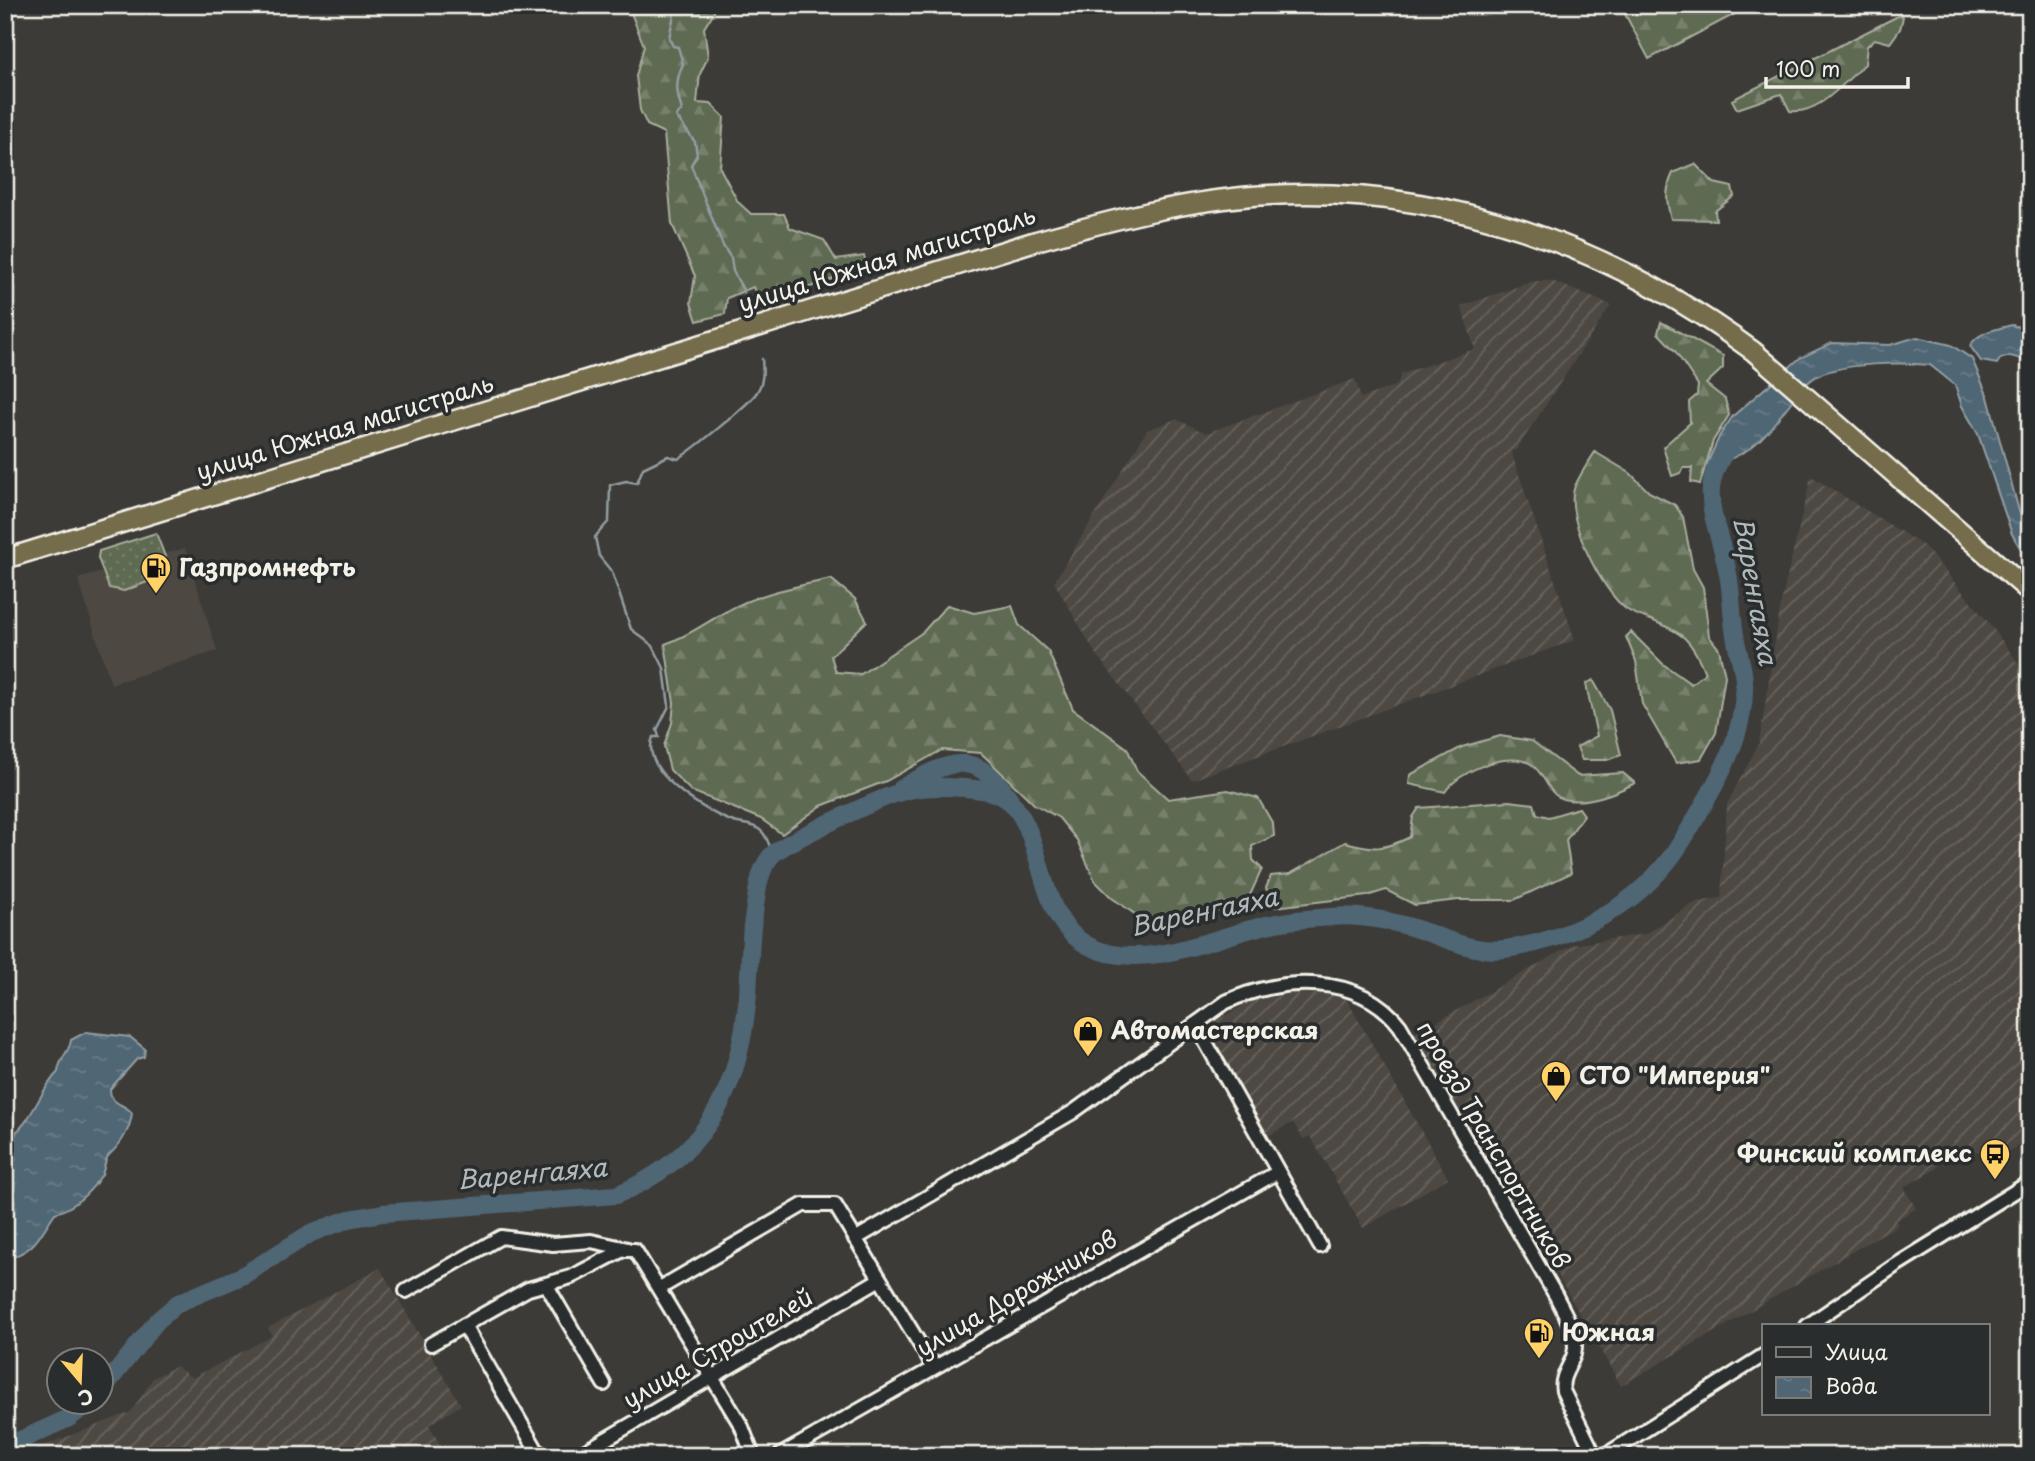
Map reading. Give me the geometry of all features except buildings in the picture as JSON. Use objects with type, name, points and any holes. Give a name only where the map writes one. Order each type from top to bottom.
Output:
[{"type":"highway","name":"улица Южная магистраль","points":[[5,559],[952,265],[1140,214],[1223,199],[1270,195],[1416,202],[1508,224],[1585,253],[1651,286],[1711,320],[1772,367],[2030,592]]},
{"type":"street","name":"проезд Транспортников","points":[[855,1239],[1073,1112],[1226,1002],[1253,989],[1307,984],[1324,985],[1357,994],[1392,1015],[1415,1050],[1565,1315],[1575,1351],[1564,1376],[1563,1391],[1595,1456]]},
{"type":"street","points":[[1196,1025],[1320,1246]]},
{"type":"street","name":"улица Дорожников","points":[[783,1455],[933,1366],[1278,1172]]},
{"type":"street","points":[[1810,1324],[1894,1267],[2030,1182]]},
{"type":"street","points":[[660,1288],[803,1205],[835,1205],[933,1366]]},
{"type":"street","points":[[406,1291],[501,1237],[554,1244],[591,1241],[631,1250],[660,1288],[713,1377],[747,1437],[753,1456]]},
{"type":"street","points":[[431,1344],[528,1289],[572,1277],[631,1250]]},
{"type":"street","name":"улица Строителей","points":[[577,1456],[880,1279]]},
{"type":"street","points":[[546,1284],[604,1384]]},
{"type":"street","points":[[464,1325],[540,1456]]},
{"type":"street","points":[[1604,1456],[1762,1356]]},
{"type":"shaded area","points":[[1534,281],[1552,281],[1611,305],[1517,449],[1511,451],[1575,640],[1192,780],[1094,651],[1054,582],[1147,430],[1176,419],[1206,433],[1355,379],[1361,398],[1397,385],[1401,374],[1475,349],[1461,306]]},
{"type":"shaded area","points":[[1811,476],[1924,546],[1989,623],[2030,679],[2030,1139],[2006,1153],[1949,1150],[1936,1169],[1904,1187],[1916,1209],[1896,1220],[1898,1225],[1621,1386],[1516,1203],[1512,1205],[1415,1034],[1572,945],[1645,934],[1696,902],[1721,898],[1727,804],[1759,743],[1781,603]]},
{"type":"shaded area","points":[[185,548],[217,651],[111,684],[78,579]]},
{"type":"shaded area","points":[[1297,993],[1334,995],[1347,1000],[1448,1178],[1363,1228],[1310,1136],[1303,1139],[1293,1122],[1263,1139],[1202,1029],[1251,1001]]},
{"type":"shaded area","points":[[380,1268],[461,1405],[429,1425],[447,1456],[17,1456],[131,1412],[153,1378],[176,1366],[192,1378],[272,1336],[268,1328]]},
{"type":"green space","points":[[628,5],[714,5],[714,12],[704,28],[708,57],[700,74],[697,103],[711,104],[724,117],[720,168],[738,202],[751,214],[784,214],[790,228],[824,240],[836,260],[864,256],[868,267],[761,304],[753,287],[727,298],[725,314],[697,321],[691,303],[695,276],[672,224],[664,133],[647,125],[640,110],[636,76],[644,46]]},
{"type":"green space","points":[[1630,5],[1752,5],[1649,59],[1625,14]]},
{"type":"green space","points":[[1900,15],[1903,17],[1900,29],[1890,43],[1875,39],[1867,46],[1865,64],[1821,103],[1801,111],[1790,111],[1781,94],[1737,109],[1732,100]]},
{"type":"green space","points":[[1695,164],[1714,183],[1732,187],[1734,196],[1715,211],[1716,220],[1671,219],[1667,196],[1673,173]]},
{"type":"green space","points":[[1661,322],[1723,356],[1723,368],[1706,384],[1725,399],[1729,415],[1713,441],[1700,484],[1691,482],[1692,468],[1683,468],[1681,473],[1672,476],[1663,447],[1690,423],[1689,402],[1697,395],[1698,385],[1675,351],[1658,333]]},
{"type":"green space","points":[[1595,452],[1630,473],[1649,492],[1675,505],[1683,517],[1693,569],[1703,587],[1709,636],[1719,649],[1725,676],[1716,733],[1701,759],[1676,763],[1642,704],[1636,661],[1626,637],[1631,632],[1663,664],[1691,684],[1705,673],[1696,653],[1679,634],[1626,609],[1617,600],[1606,587],[1580,535],[1575,518],[1574,489]]},
{"type":"green space","points":[[156,533],[166,559],[163,576],[124,591],[109,588],[98,558],[99,551]]},
{"type":"green space","points":[[831,579],[855,599],[867,621],[831,656],[836,672],[861,674],[923,632],[947,605],[974,613],[1012,606],[1019,625],[1048,651],[1073,709],[1127,748],[1137,771],[1168,799],[1228,790],[1258,798],[1273,824],[1274,836],[1252,846],[1253,860],[1262,869],[1246,904],[1168,923],[1142,919],[1112,898],[1095,881],[1077,840],[1059,818],[1034,804],[981,753],[942,750],[886,781],[821,806],[782,834],[761,819],[691,791],[670,770],[664,746],[672,723],[674,703],[665,644],[751,600]]},
{"type":"green space","points":[[1593,680],[1610,710],[1621,755],[1607,760],[1582,760],[1577,747],[1597,736],[1586,684]]},
{"type":"green space","points":[[1500,736],[1532,741],[1578,776],[1623,773],[1635,783],[1591,799],[1563,799],[1553,793],[1531,764],[1510,760],[1497,761],[1472,770],[1445,792],[1409,784],[1410,775],[1462,747]]},
{"type":"green space","points":[[1509,801],[1534,804],[1537,814],[1549,817],[1579,808],[1584,815],[1566,840],[1571,873],[1514,900],[1458,900],[1415,905],[1386,890],[1367,896],[1275,907],[1266,888],[1271,876],[1290,874],[1345,842],[1379,847],[1410,837],[1413,817],[1419,808]]},
{"type":"water","points":[[2012,325],[2030,330],[2030,361],[2010,356],[2000,359],[1997,364],[1981,361],[1970,346],[1973,341],[1988,332]]},
{"type":"water","points":[[1917,337],[1951,345],[1972,359],[1988,397],[2019,511],[2030,534],[2030,565],[2012,534],[1978,434],[1962,406],[1955,385],[1930,365],[1873,364],[1819,375],[1804,386],[1756,444],[1735,457],[1706,466],[1720,435],[1733,416],[1800,358],[1832,343],[1890,345]]},
{"type":"water","points":[[86,1032],[130,1037],[145,1049],[144,1057],[137,1059],[110,1089],[112,1098],[132,1113],[129,1126],[121,1142],[107,1157],[101,1176],[87,1193],[69,1207],[55,1213],[31,1247],[5,1260],[5,1140],[28,1118],[58,1072],[71,1040]]},
{"type":"waterway","points":[[676,5],[669,38],[673,46],[678,47],[683,64],[677,87],[682,110],[676,116],[695,142],[697,155],[691,165],[723,246],[731,258],[733,271],[744,292],[747,310]]},
{"type":"waterway","points":[[762,359],[762,380],[757,392],[720,427],[678,459],[668,456],[643,468],[637,483],[626,481],[610,485],[609,521],[595,537],[599,556],[612,572],[631,629],[653,646],[664,668],[669,706],[657,730],[659,737],[653,737],[651,750],[656,764],[678,789],[708,810],[760,830],[772,854]]},
{"type":"waterway","name":"Варенгаяха","points":[[116,1372],[157,1321],[178,1303],[242,1276],[311,1233],[349,1219],[383,1213],[616,1195],[672,1163],[693,1143],[711,1120],[725,1095],[735,1067],[747,1004],[757,894],[766,862],[778,850],[808,833],[898,793],[926,788],[971,788],[1005,798],[1015,807],[1025,824],[1051,901],[1060,919],[1072,934],[1089,946],[1108,953],[1129,956],[1172,952],[1273,924],[1342,916],[1389,921],[1463,945],[1494,950],[1551,939],[1573,931],[1616,908],[1653,879],[1674,853],[1715,784],[1739,727],[1744,697],[1743,675],[1736,641],[1729,577],[1711,505],[1713,476],[1731,444]]},
{"type":"waterway","points":[[902,788],[933,771],[960,764],[984,772],[997,782],[1010,799]]},
{"type":"waterway","name":"Варенгаяха","points":[[5,1447],[72,1416]]},
{"type":"place","name":"Газпромнефть","points":[[156,595]]},
{"type":"place","name":"Автомастерская","points":[[1088,1058]]},
{"type":"place","name":"СТО \"Империя\"","points":[[1556,1103]]},
{"type":"place","name":"Финский комплекс","points":[[1995,1181]]},
{"type":"place","name":"Южная","points":[[1539,1360]]}]
